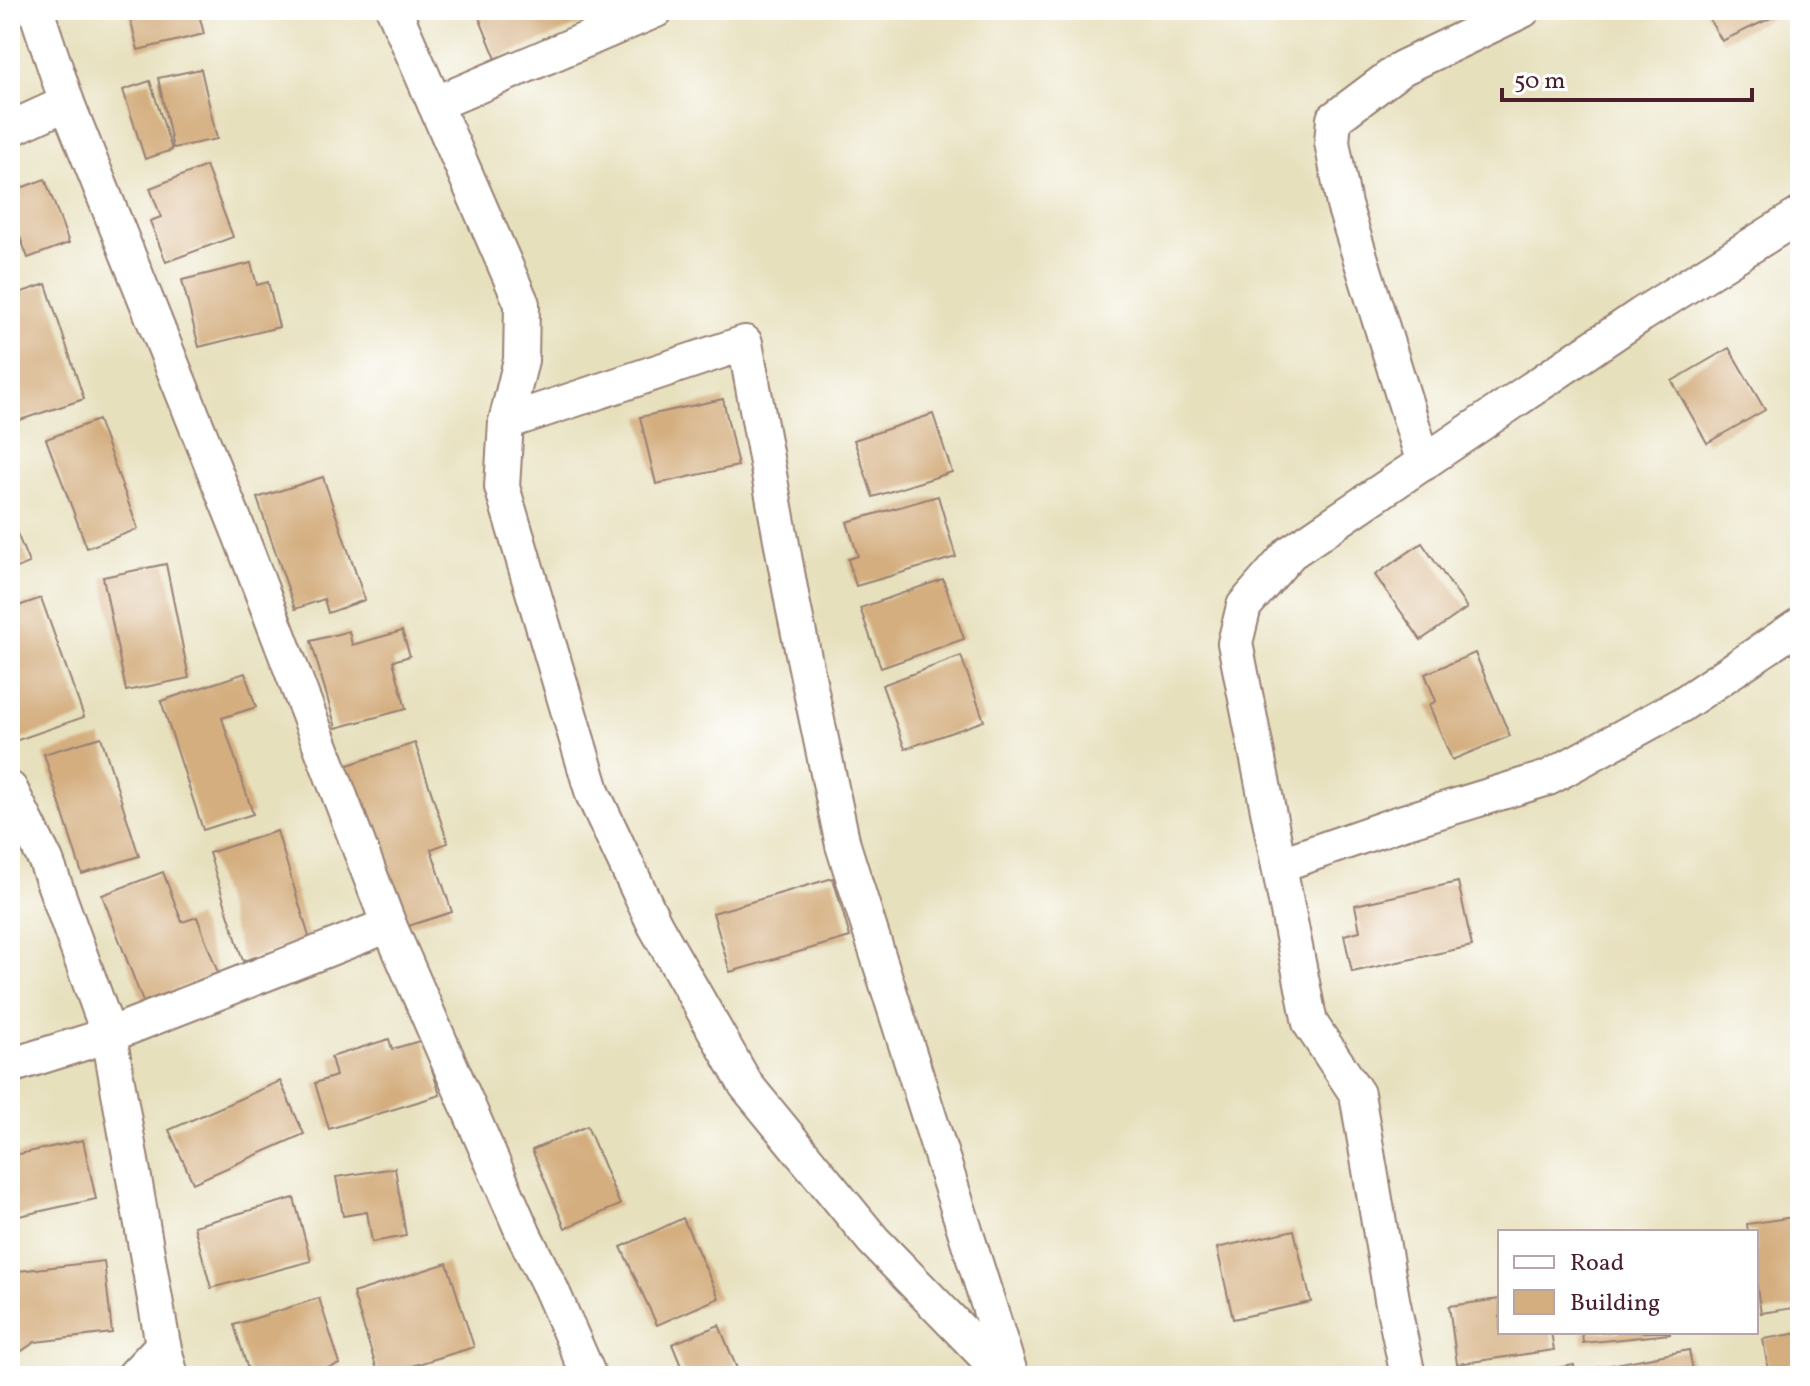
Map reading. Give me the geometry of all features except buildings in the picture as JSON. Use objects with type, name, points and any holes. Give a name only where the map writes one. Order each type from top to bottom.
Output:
[{"type":"street","points":[[36,10],[67,103],[241,537],[389,925],[589,1376]]},
{"type":"street","points":[[394,10],[522,304],[521,360],[506,422],[502,487],[593,794],[655,925],[746,1085],[873,1240],[1008,1376]]},
{"type":"street","points":[[435,104],[656,10]]},
{"type":"street","points":[[1424,463],[1344,205],[1332,142],[1334,119],[1402,68],[1523,10]]},
{"type":"street","points":[[10,129],[67,103]]},
{"type":"street","points":[[1408,1376],[1357,1094],[1310,1023],[1235,643],[1244,606],[1290,553],[1641,315],[1800,215]]},
{"type":"street","points":[[506,422],[745,343],[793,605],[843,845],[1008,1376]]},
{"type":"street","points":[[1279,865],[1397,824],[1548,778],[1681,705],[1800,625]]},
{"type":"street","points":[[10,789],[46,861],[109,1035],[167,1361],[134,1376]]},
{"type":"street","points":[[10,1066],[109,1035],[389,925]]}]
